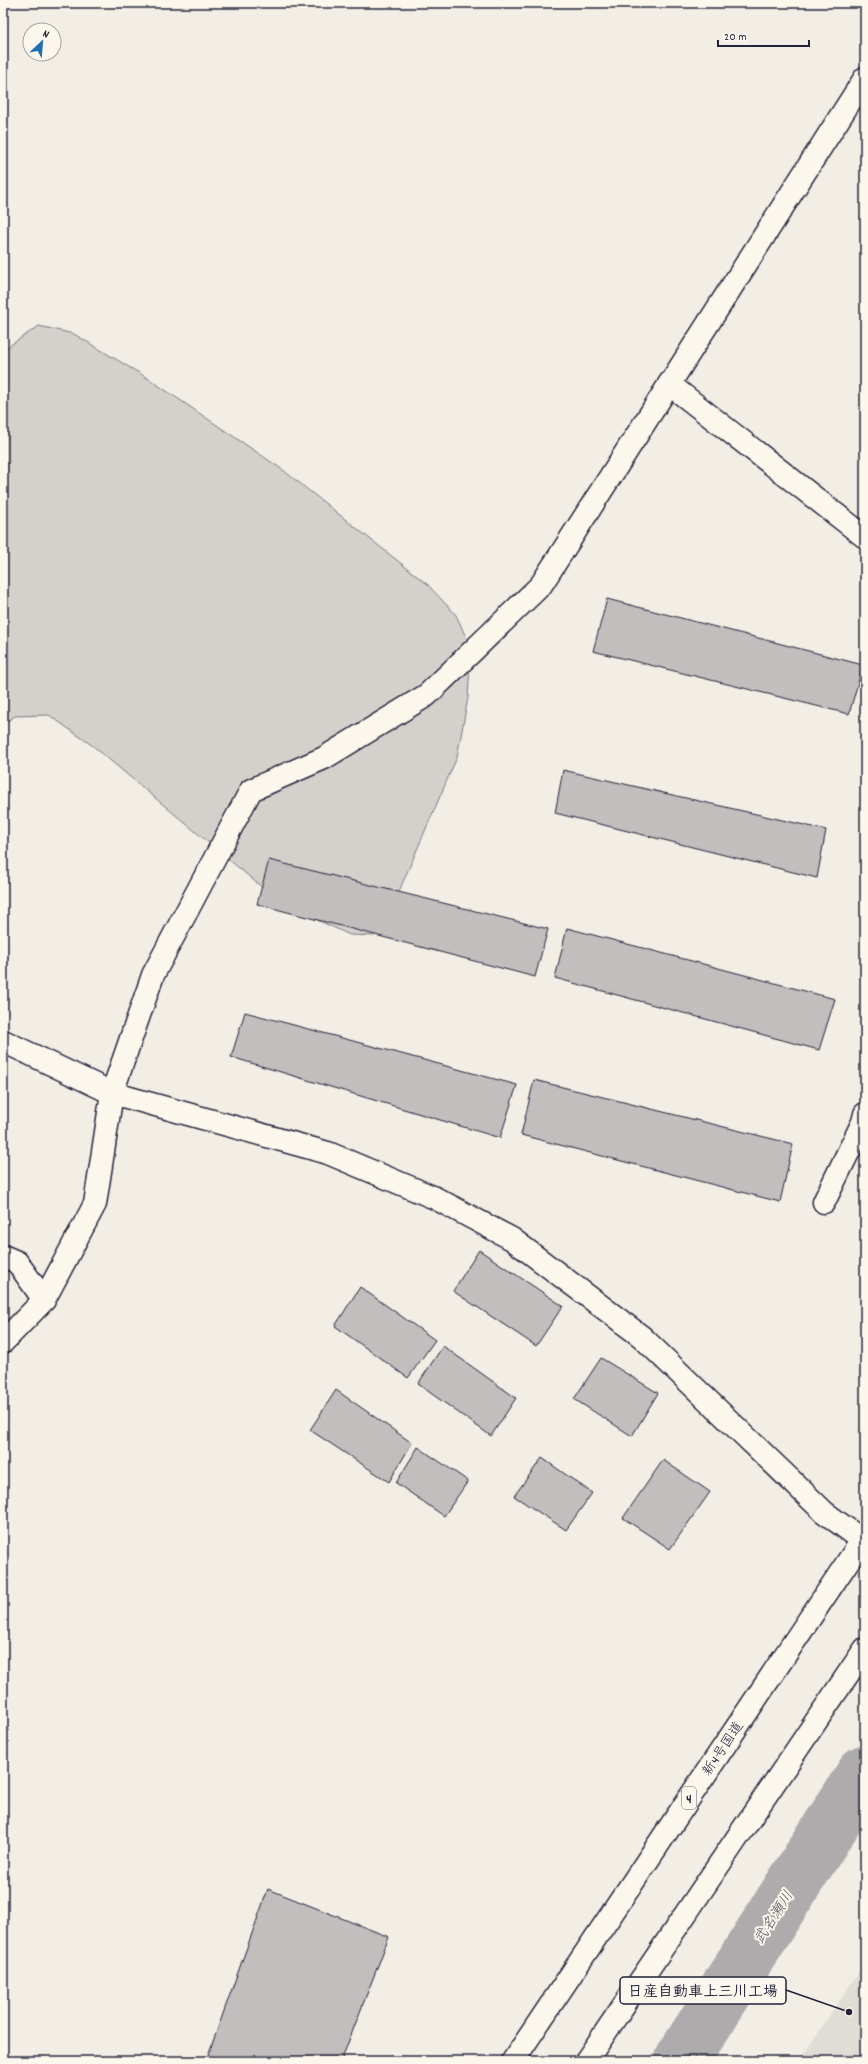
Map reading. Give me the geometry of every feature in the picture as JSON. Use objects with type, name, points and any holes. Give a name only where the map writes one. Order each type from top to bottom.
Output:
[{"type":"main road","points":[[3,1342],[44,1300],[95,1204],[112,1093],[153,975],[251,790],[324,758],[427,695],[541,585],[865,78]]},
{"type":"main road","points":[[669,384],[865,537]]},
{"type":"main road","points":[[3,1041],[112,1093],[328,1153],[435,1198],[512,1239],[642,1337],[824,1512],[864,1538]]},
{"type":"main road","points":[[824,1202],[863,1122],[865,1114]]},
{"type":"main road","points":[[3,1256],[17,1262],[44,1300]]},
{"type":"main road","name":"新4号国道","points":[[513,2061],[864,1538]]},
{"type":"main road","points":[[586,2061],[865,1649]]},
{"type":"shaded area","points":[[39,326],[74,334],[149,379],[283,470],[427,584],[456,615],[471,648],[468,698],[457,757],[390,912],[374,936],[350,935],[282,904],[93,746],[49,715],[15,716],[3,724],[3,350]]},
{"type":"shaded area","points":[[865,1963],[865,2061],[799,2061]]},
{"type":"building","points":[[607,599],[863,665],[849,714],[593,651]]},
{"type":"building","points":[[563,770],[826,830],[817,878],[555,813]]},
{"type":"building","points":[[269,860],[548,929],[535,977],[257,904]]},
{"type":"building","points":[[567,928],[835,999],[819,1050],[555,978]]},
{"type":"building","points":[[245,1012],[517,1085],[500,1138],[231,1057]]},
{"type":"building","points":[[534,1080],[793,1144],[780,1202],[521,1135]]},
{"type":"building","points":[[479,1250],[563,1306],[536,1346],[453,1291]]},
{"type":"building","points":[[360,1287],[435,1340],[408,1378],[335,1326]]},
{"type":"building","points":[[443,1346],[516,1398],[491,1436],[418,1384]]},
{"type":"building","points":[[601,1358],[658,1393],[632,1436],[574,1399]]},
{"type":"building","points":[[336,1390],[412,1443],[389,1482],[310,1430]]},
{"type":"building","points":[[418,1447],[468,1481],[444,1516],[396,1483]]},
{"type":"building","points":[[542,1458],[592,1493],[566,1530],[514,1496]]},
{"type":"building","points":[[663,1460],[710,1492],[670,1549],[623,1518]]},
{"type":"building","points":[[268,1889],[389,1937],[341,2061],[206,2061]]},
{"type":"waterway","name":"武名瀬川","points":[[681,2061],[865,1772]]},
{"type":"place","name":"日産自動車上三川工場","points":[[849,2012]]}]
